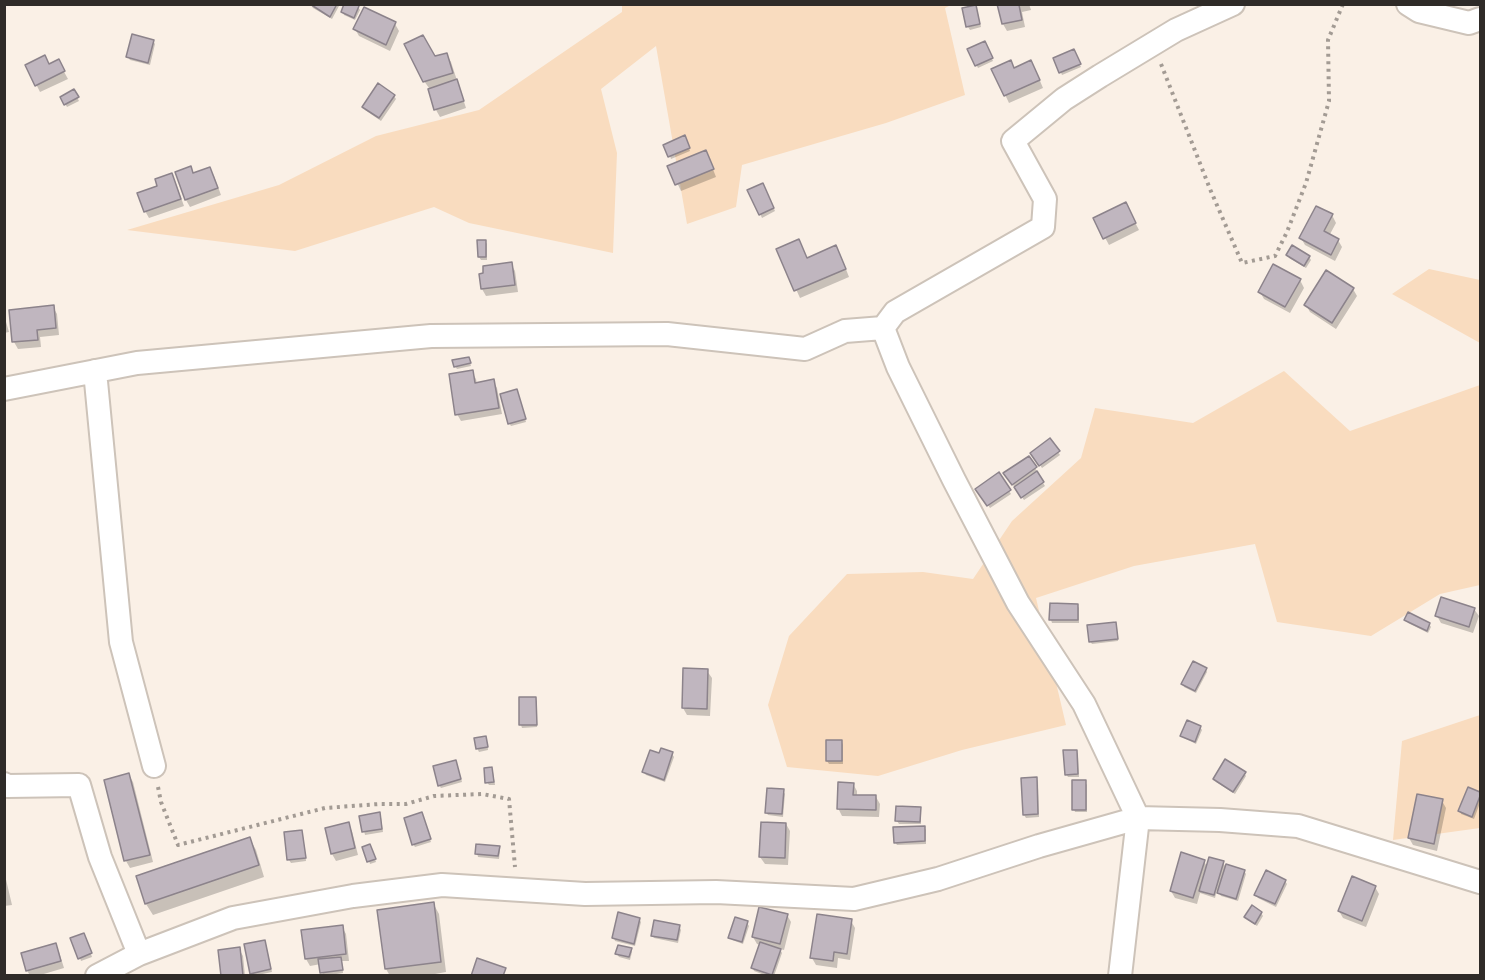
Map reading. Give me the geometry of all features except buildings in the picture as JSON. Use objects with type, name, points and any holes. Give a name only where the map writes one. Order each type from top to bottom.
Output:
[{"type":"street","points":[[4,389],[137,363],[430,336],[668,334],[805,349],[844,331],[883,328],[895,312],[1043,227],[1045,200],[1013,141],[1064,99],[1176,30],[1233,4]]},
{"type":"street","points":[[1408,4],[1419,11],[1469,23],[1480,19]]},
{"type":"street","points":[[883,328],[897,367],[1018,603],[1084,704],[1138,818],[1120,975]]},
{"type":"street","points":[[95,371],[121,642],[154,766]]},
{"type":"street","points":[[4,784],[7,786],[79,785],[100,857],[139,954]]},
{"type":"street","points":[[97,975],[139,954],[233,918],[353,896],[442,885],[585,894],[716,892],[854,899],[938,879],[1039,846],[1138,818],[1220,820],[1298,826],[1480,882]]},
{"type":"path","points":[[1153,44],[1242,263],[1275,256],[1287,232],[1306,183],[1329,101],[1328,40],[1343,4]]},
{"type":"path","points":[[154,766],[161,802],[178,845],[325,808],[406,804],[434,796],[482,794],[509,800],[517,890]]},
{"type":"shaded area","points":[[622,5],[951,5],[945,8],[965,95],[886,123],[742,165],[736,207],[687,224],[656,46],[601,89],[617,153],[613,253],[469,223],[434,207],[295,251],[127,230],[279,185],[376,136],[479,110],[622,12]]},
{"type":"shaded area","points":[[1429,269],[1480,280],[1480,343],[1392,294]]},
{"type":"shaded area","points":[[1284,371],[1350,431],[1480,385],[1480,585],[1440,594],[1371,636],[1277,622],[1255,544],[1134,566],[1036,598],[1066,725],[962,750],[878,776],[787,767],[768,705],[789,636],[847,574],[923,572],[973,579],[1012,521],[1081,458],[1095,408],[1193,423]]},
{"type":"shaded area","points":[[1480,715],[1480,828],[1393,840],[1402,741]]}]
